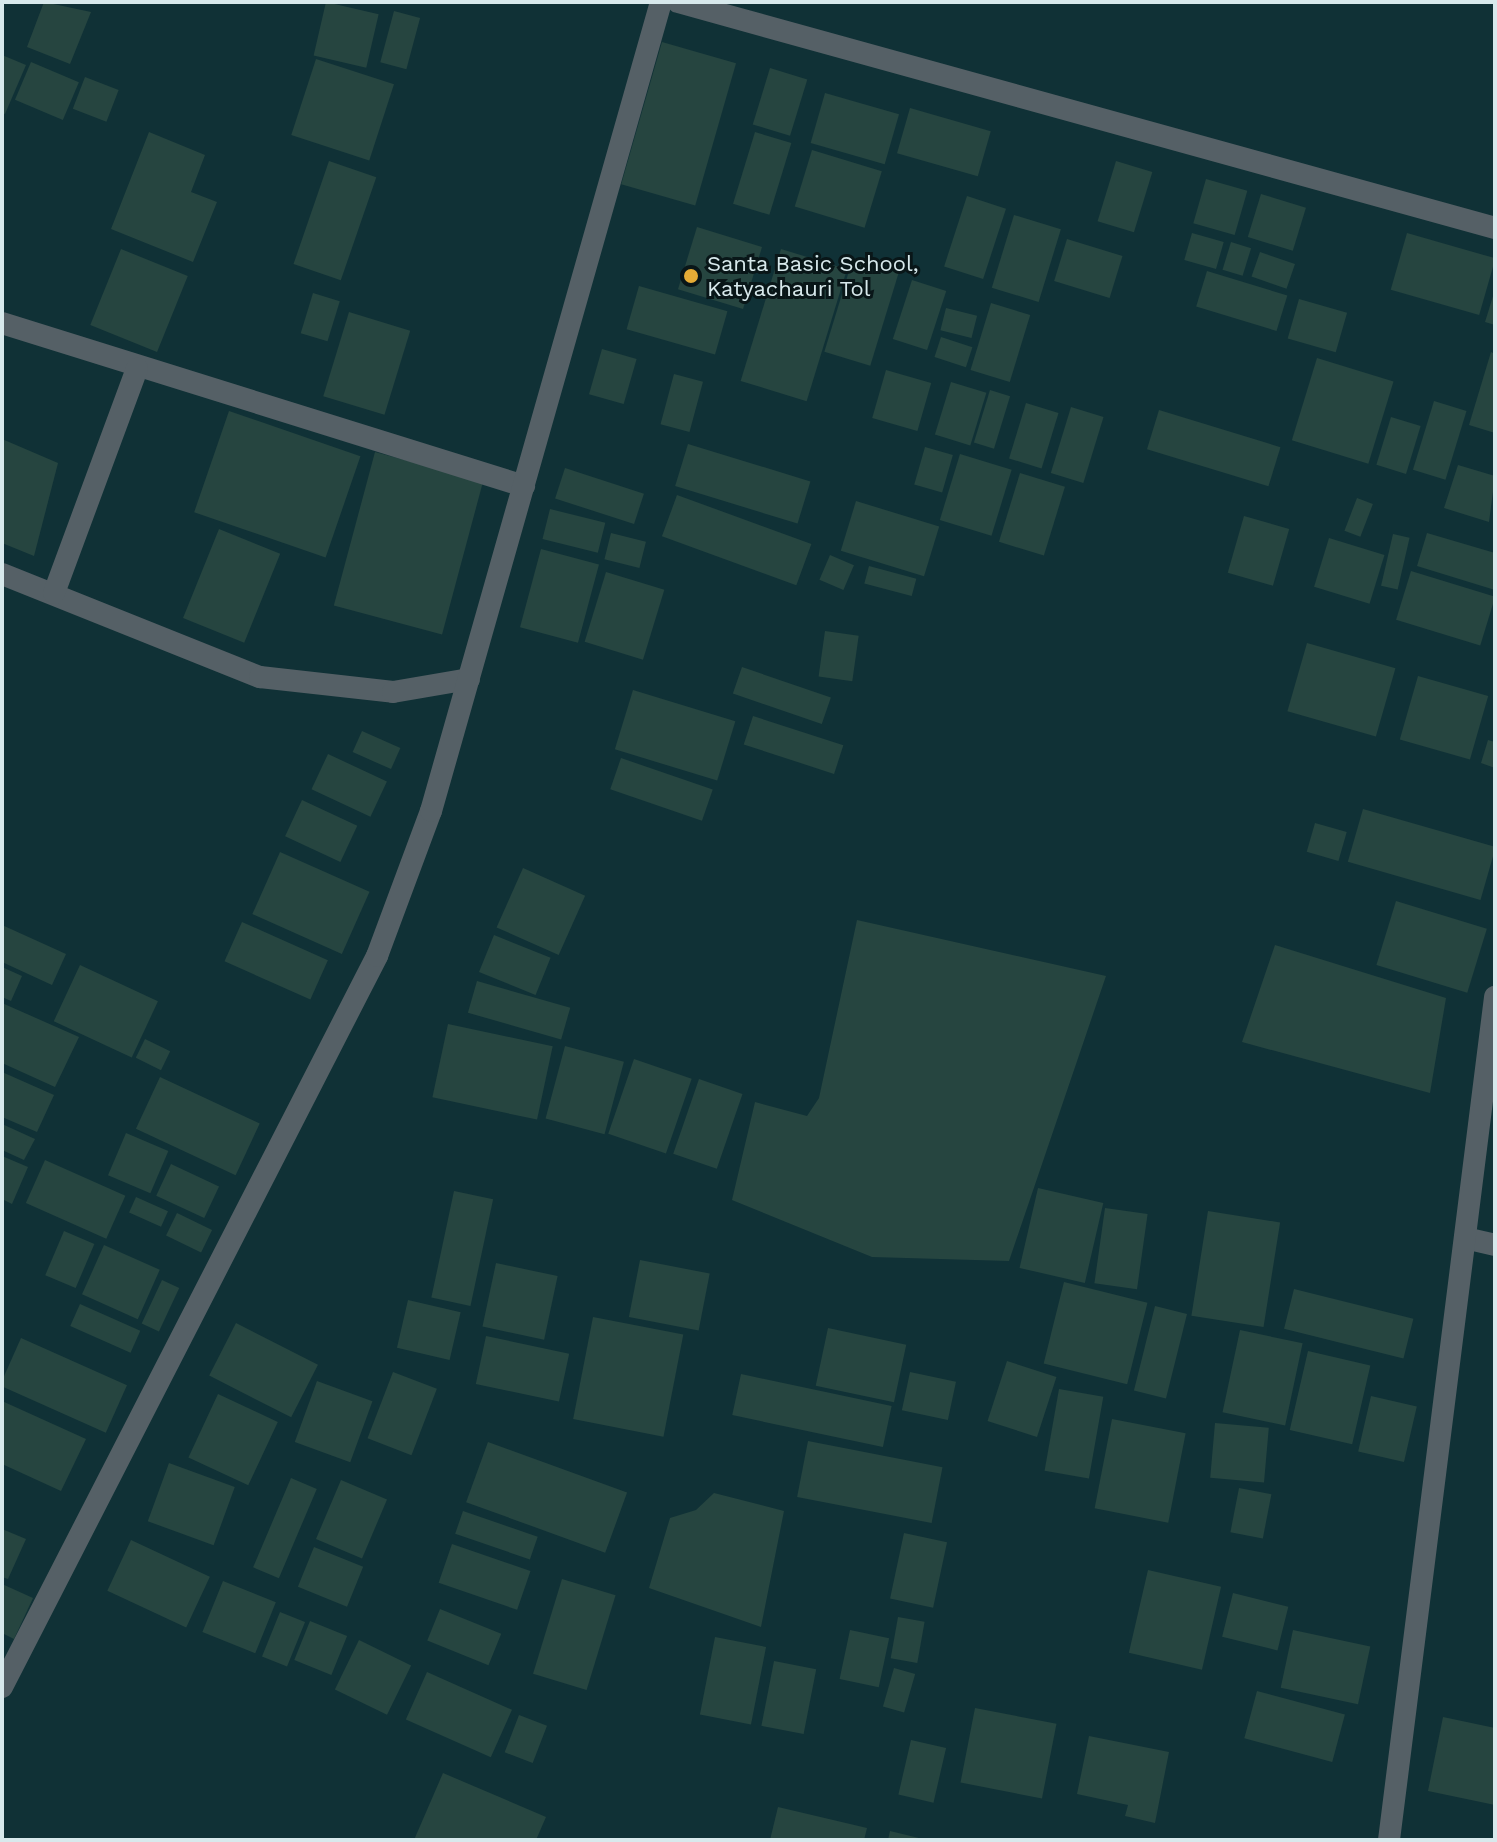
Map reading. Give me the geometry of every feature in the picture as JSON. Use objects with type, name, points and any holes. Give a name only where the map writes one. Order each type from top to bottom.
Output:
[{"type":"street","points":[[2,1687],[377,956],[431,811],[661,2]]},
{"type":"street","points":[[678,2],[1495,228]]},
{"type":"street","points":[[2,323],[137,369],[524,486]]},
{"type":"street","points":[[54,593],[137,369]]},
{"type":"street","points":[[2,574],[260,677],[393,692],[469,679]]},
{"type":"street","points":[[1389,1840],[1495,997]]},
{"type":"street","points":[[1465,1238],[1495,1245]]},
{"type":"building","points":[[44,2],[91,12],[70,64],[27,47]]},
{"type":"building","points":[[326,2],[379,14],[366,68],[314,56]]},
{"type":"building","points":[[394,11],[420,18],[406,69],[380,62]]},
{"type":"building","points":[[662,42],[736,63],[695,205],[621,184]]},
{"type":"building","points":[[2,55],[26,65],[5,114],[2,113]]},
{"type":"building","points":[[316,59],[394,84],[369,160],[291,135]]},
{"type":"building","points":[[31,62],[79,82],[63,120],[15,100]]},
{"type":"building","points":[[770,68],[807,79],[790,136],[753,124]]},
{"type":"building","points":[[85,77],[119,90],[106,122],[73,109]]},
{"type":"building","points":[[825,93],[899,114],[885,164],[811,143]]},
{"type":"building","points":[[910,108],[991,131],[978,176],[897,153]]},
{"type":"building","points":[[149,132],[205,155],[191,192],[217,202],[193,262],[111,229]]},
{"type":"building","points":[[755,132],[791,143],[769,215],[733,204]]},
{"type":"building","points":[[812,150],[882,171],[865,228],[795,206]]},
{"type":"building","points":[[329,161],[376,177],[341,280],[294,264]]},
{"type":"building","points":[[1116,161],[1152,172],[1134,232],[1098,221]]},
{"type":"building","points":[[1206,179],[1247,191],[1235,235],[1193,223]]},
{"type":"building","points":[[1261,194],[1306,208],[1293,251],[1248,237]]},
{"type":"building","points":[[967,196],[1006,209],[983,279],[944,266]]},
{"type":"building","points":[[1014,215],[1061,229],[1039,302],[992,288]]},
{"type":"building","points":[[697,227],[762,247],[743,309],[678,289]]},
{"type":"building","points":[[1192,233],[1224,242],[1216,269],[1184,260]]},
{"type":"building","points":[[1407,233],[1495,258],[1479,315],[1391,290]]},
{"type":"building","points":[[1067,239],[1122,256],[1110,298],[1054,281]]},
{"type":"building","points":[[1231,242],[1251,248],[1243,276],[1223,270]]},
{"type":"building","points":[[121,249],[188,276],[157,352],[90,325]]},
{"type":"building","points":[[781,249],[847,269],[807,401],[741,381]]},
{"type":"building","points":[[1260,252],[1295,264],[1287,289],[1252,277]]},
{"type":"building","points":[[853,258],[899,272],[870,366],[824,352]]},
{"type":"building","points":[[1207,271],[1287,296],[1277,331],[1196,306]]},
{"type":"building","points":[[912,280],[946,291],[927,350],[893,339]]},
{"type":"building","points":[[639,286],[727,311],[715,355],[627,329]]},
{"type":"building","points":[[313,293],[340,301],[327,341],[301,333]]},
{"type":"building","points":[[1495,293],[1495,325],[1485,322]]},
{"type":"building","points":[[1299,299],[1347,313],[1336,352],[1288,338]]},
{"type":"building","points":[[991,303],[1030,315],[1010,382],[971,370]]},
{"type":"building","points":[[946,308],[977,316],[971,338],[940,330]]},
{"type":"building","points":[[349,312],[410,331],[384,415],[323,396]]},
{"type":"building","points":[[941,337],[972,347],[966,367],[935,357]]},
{"type":"building","points":[[602,349],[637,359],[624,404],[589,394]]},
{"type":"building","points":[[1491,352],[1495,354],[1495,433],[1469,425]]},
{"type":"building","points":[[1317,358],[1394,381],[1368,464],[1292,440]]},
{"type":"building","points":[[886,370],[931,383],[917,431],[872,418]]},
{"type":"building","points":[[674,374],[703,382],[690,432],[661,424]]},
{"type":"building","points":[[951,382],[986,393],[970,445],[935,435]]},
{"type":"building","points":[[990,390],[1010,396],[994,449],[974,443]]},
{"type":"building","points":[[1434,401],[1467,411],[1445,480],[1413,470]]},
{"type":"building","points":[[1026,403],[1059,413],[1042,468],[1009,458]]},
{"type":"building","points":[[1071,407],[1104,417],[1083,483],[1051,473]]},
{"type":"building","points":[[1159,410],[1280,447],[1268,486],[1147,449]]},
{"type":"building","points":[[229,411],[360,456],[326,557],[194,512]]},
{"type":"building","points":[[1391,417],[1421,426],[1406,474],[1376,465]]},
{"type":"building","points":[[2,439],[58,463],[34,556],[2,543]]},
{"type":"building","points":[[688,444],[810,481],[798,524],[675,486]]},
{"type":"building","points":[[925,447],[953,455],[942,492],[914,484]]},
{"type":"building","points":[[375,452],[483,481],[442,635],[334,606]]},
{"type":"building","points":[[960,454],[1012,470],[991,536],[940,520]]},
{"type":"building","points":[[1458,465],[1495,476],[1489,522],[1444,508]]},
{"type":"building","points":[[565,468],[644,494],[634,524],[555,498]]},
{"type":"building","points":[[1020,473],[1065,487],[1044,556],[999,542]]},
{"type":"building","points":[[677,495],[811,544],[796,585],[662,536]]},
{"type":"building","points":[[1357,498],[1373,504],[1360,537],[1344,531]]},
{"type":"building","points":[[856,501],[939,526],[924,576],[841,551]]},
{"type":"building","points":[[550,509],[605,523],[598,553],[543,539]]},
{"type":"building","points":[[1244,516],[1289,529],[1273,586],[1228,573]]},
{"type":"building","points":[[219,529],[280,554],[244,643],[183,618]]},
{"type":"building","points":[[611,533],[646,542],[639,568],[604,559]]},
{"type":"building","points":[[1427,533],[1495,553],[1495,590],[1417,566]]},
{"type":"building","points":[[1393,534],[1410,538],[1398,589],[1381,586]]},
{"type":"building","points":[[1329,538],[1384,555],[1370,604],[1314,587]]},
{"type":"building","points":[[541,549],[599,565],[578,643],[520,627]]},
{"type":"building","points":[[830,555],[854,565],[843,590],[819,580]]},
{"type":"building","points":[[869,566],[916,579],[912,596],[864,583]]},
{"type":"building","points":[[1411,571],[1495,597],[1480,646],[1396,620]]},
{"type":"building","points":[[606,572],[664,590],[643,660],[585,642]]},
{"type":"building","points":[[825,631],[859,636],[852,681],[819,677]]},
{"type":"building","points":[[1307,643],[1395,668],[1376,737],[1287,711]]},
{"type":"building","points":[[742,667],[831,698],[822,724],[733,693]]},
{"type":"building","points":[[1418,676],[1488,696],[1470,760],[1400,739]]},
{"type":"building","points":[[633,690],[735,721],[717,781],[615,749]]},
{"type":"building","points":[[753,716],[843,745],[834,774],[744,745]]},
{"type":"building","points":[[362,731],[400,748],[391,769],[353,752]]},
{"type":"building","points":[[1488,740],[1495,742],[1495,768],[1481,763]]},
{"type":"building","points":[[328,754],[387,781],[370,817],[312,789]]},
{"type":"building","points":[[621,758],[713,790],[702,821],[610,789]]},
{"type":"building","points":[[302,800],[357,826],[340,862],[285,836]]},
{"type":"building","points":[[1363,809],[1495,847],[1480,900],[1348,862]]},
{"type":"building","points":[[1315,823],[1347,832],[1338,861],[1307,852]]},
{"type":"building","points":[[280,852],[370,892],[342,954],[252,914]]},
{"type":"building","points":[[523,868],[585,896],[559,955],[497,927]]},
{"type":"building","points":[[1396,901],[1487,929],[1467,993],[1376,965]]},
{"type":"building","points":[[857,920],[1106,976],[1009,1261],[872,1257],[732,1200],[755,1102],[807,1116],[819,1098]]},
{"type":"building","points":[[242,922],[328,960],[310,1000],[225,961]]},
{"type":"building","points":[[2,925],[66,954],[52,985],[2,962]]},
{"type":"building","points":[[494,935],[551,958],[536,995],[479,972]]},
{"type":"building","points":[[1275,945],[1446,998],[1430,1093],[1242,1042]]},
{"type":"building","points":[[80,965],[158,1001],[132,1058],[54,1021]]},
{"type":"building","points":[[2,967],[22,976],[11,1001],[2,997]]},
{"type":"building","points":[[477,981],[570,1008],[561,1039],[468,1013]]},
{"type":"building","points":[[2,1003],[79,1037],[55,1087],[2,1063]]},
{"type":"building","points":[[448,1024],[553,1046],[537,1120],[432,1097]]},
{"type":"building","points":[[145,1039],[170,1051],[161,1070],[136,1058]]},
{"type":"building","points":[[565,1046],[624,1062],[605,1134],[546,1118]]},
{"type":"building","points":[[634,1059],[692,1079],[666,1154],[608,1134]]},
{"type":"building","points":[[2,1072],[54,1095],[37,1132],[2,1117]]},
{"type":"building","points":[[160,1077],[260,1123],[236,1175],[136,1129]]},
{"type":"building","points":[[699,1079],[742,1094],[717,1169],[673,1154]]},
{"type":"building","points":[[2,1124],[35,1139],[24,1160],[2,1150]]},
{"type":"building","points":[[126,1133],[168,1151],[150,1193],[108,1175]]},
{"type":"building","points":[[2,1156],[28,1167],[12,1204],[2,1199]]},
{"type":"building","points":[[45,1160],[125,1196],[106,1239],[26,1203]]},
{"type":"building","points":[[171,1164],[219,1186],[204,1218],[156,1196]]},
{"type":"building","points":[[1038,1188],[1103,1203],[1085,1283],[1020,1268]]},
{"type":"building","points":[[454,1191],[493,1199],[470,1306],[431,1298]]},
{"type":"building","points":[[136,1197],[168,1211],[161,1227],[129,1213]]},
{"type":"building","points":[[1105,1208],[1148,1214],[1137,1289],[1094,1283]]},
{"type":"building","points":[[1208,1211],[1280,1222],[1264,1327],[1191,1316]]},
{"type":"building","points":[[177,1213],[212,1230],[201,1253],[166,1235]]},
{"type":"building","points":[[64,1231],[94,1244],[76,1288],[45,1275]]},
{"type":"building","points":[[104,1245],[160,1270],[138,1319],[82,1294]]},
{"type":"building","points":[[640,1260],[710,1274],[699,1330],[629,1317]]},
{"type":"building","points":[[496,1263],[558,1276],[544,1340],[482,1327]]},
{"type":"building","points":[[162,1280],[179,1288],[159,1332],[142,1324]]},
{"type":"building","points":[[1064,1282],[1147,1303],[1127,1384],[1044,1364]]},
{"type":"building","points":[[1294,1289],[1413,1319],[1403,1359],[1284,1329]]},
{"type":"building","points":[[408,1300],[461,1312],[450,1360],[397,1348]]},
{"type":"building","points":[[80,1304],[140,1331],[131,1353],[70,1326]]},
{"type":"building","points":[[1155,1306],[1187,1314],[1166,1398],[1134,1390]]},
{"type":"building","points":[[593,1317],[683,1335],[663,1437],[573,1419]]},
{"type":"building","points":[[236,1323],[318,1365],[291,1417],[209,1376]]},
{"type":"building","points":[[828,1328],[906,1345],[894,1402],[816,1386]]},
{"type":"building","points":[[1240,1330],[1303,1343],[1285,1425],[1223,1412]]},
{"type":"building","points":[[486,1336],[569,1354],[559,1402],[476,1384]]},
{"type":"building","points":[[21,1338],[127,1385],[106,1433],[2,1386]]},
{"type":"building","points":[[1308,1351],[1370,1365],[1352,1444],[1290,1430]]},
{"type":"building","points":[[1007,1361],[1056,1377],[1037,1437],[988,1421]]},
{"type":"building","points":[[393,1372],[437,1389],[411,1455],[368,1438]]},
{"type":"building","points":[[910,1372],[956,1382],[948,1420],[902,1410]]},
{"type":"building","points":[[741,1374],[892,1406],[883,1447],[732,1415]]},
{"type":"building","points":[[317,1381],[372,1401],[350,1462],[295,1442]]},
{"type":"building","points":[[1059,1389],[1103,1397],[1089,1479],[1045,1471]]},
{"type":"building","points":[[218,1394],[278,1422],[248,1485],[188,1457]]},
{"type":"building","points":[[1371,1396],[1417,1407],[1404,1462],[1358,1452]]},
{"type":"building","points":[[2,1401],[86,1439],[61,1491],[2,1464]]},
{"type":"building","points":[[1112,1419],[1186,1433],[1168,1523],[1095,1508]]},
{"type":"building","points":[[1215,1423],[1269,1428],[1264,1482],[1210,1478]]},
{"type":"building","points":[[808,1441],[942,1467],[932,1523],[797,1497]]},
{"type":"building","points":[[488,1442],[627,1493],[605,1553],[466,1502]]},
{"type":"building","points":[[169,1463],[235,1487],[214,1545],[148,1521]]},
{"type":"building","points":[[291,1478],[317,1489],[279,1578],[253,1567]]},
{"type":"building","points":[[341,1480],[387,1500],[362,1558],[316,1539]]},
{"type":"building","points":[[1239,1488],[1271,1494],[1263,1538],[1230,1532]]},
{"type":"building","points":[[714,1493],[784,1511],[761,1627],[649,1588],[670,1518],[696,1510]]},
{"type":"building","points":[[463,1511],[538,1537],[530,1559],[455,1534]]},
{"type":"building","points":[[2,1529],[26,1539],[8,1579],[2,1577]]},
{"type":"building","points":[[904,1533],[947,1542],[933,1608],[890,1599]]},
{"type":"building","points":[[131,1540],[210,1577],[186,1628],[107,1591]]},
{"type":"building","points":[[452,1544],[530,1571],[517,1610],[439,1583]]},
{"type":"building","points":[[314,1547],[363,1567],[347,1607],[298,1587]]},
{"type":"building","points":[[1148,1570],[1221,1587],[1202,1670],[1129,1653]]},
{"type":"building","points":[[562,1579],[616,1595],[587,1690],[533,1674]]},
{"type":"building","points":[[223,1581],[276,1602],[255,1653],[202,1632]]},
{"type":"building","points":[[2,1584],[33,1598],[14,1639],[2,1633]]},
{"type":"building","points":[[1233,1593],[1288,1607],[1277,1650],[1222,1637]]},
{"type":"building","points":[[440,1609],[501,1634],[488,1665],[427,1641]]},
{"type":"building","points":[[280,1612],[305,1622],[287,1667],[262,1657]]},
{"type":"building","points":[[898,1617],[925,1622],[917,1663],[891,1658]]},
{"type":"building","points":[[310,1621],[347,1636],[331,1675],[294,1660]]},
{"type":"building","points":[[850,1630],[889,1638],[879,1687],[840,1679]]},
{"type":"building","points":[[1293,1630],[1370,1646],[1358,1704],[1281,1688]]},
{"type":"building","points":[[715,1637],[766,1647],[751,1724],[700,1715]]},
{"type":"building","points":[[359,1640],[411,1665],[387,1715],[335,1689]]},
{"type":"building","points":[[774,1661],[816,1669],[804,1734],[761,1726]]},
{"type":"building","points":[[894,1668],[915,1674],[904,1713],[883,1706]]},
{"type":"building","points":[[427,1672],[512,1710],[491,1757],[406,1720]]},
{"type":"building","points":[[1257,1691],[1345,1715],[1332,1762],[1244,1738]]},
{"type":"building","points":[[975,1708],[1056,1724],[1042,1798],[960,1783]]},
{"type":"building","points":[[519,1715],[547,1726],[533,1763],[505,1752]]},
{"type":"building","points":[[1443,1717],[1495,1728],[1495,1805],[1428,1791]]},
{"type":"building","points":[[1089,1736],[1169,1752],[1155,1823],[1125,1816],[1128,1805],[1077,1794]]},
{"type":"building","points":[[911,1740],[946,1748],[933,1803],[898,1795]]},
{"type":"building","points":[[443,1773],[546,1817],[536,1840],[414,1840]]},
{"type":"building","points":[[778,1807],[867,1828],[864,1840],[770,1840]]},
{"type":"building","points":[[890,1831],[923,1839],[923,1840],[888,1840]]},
{"type":"place","name":"Santa Basic School, Katyachauri Tol","points":[[691,276]]}]
